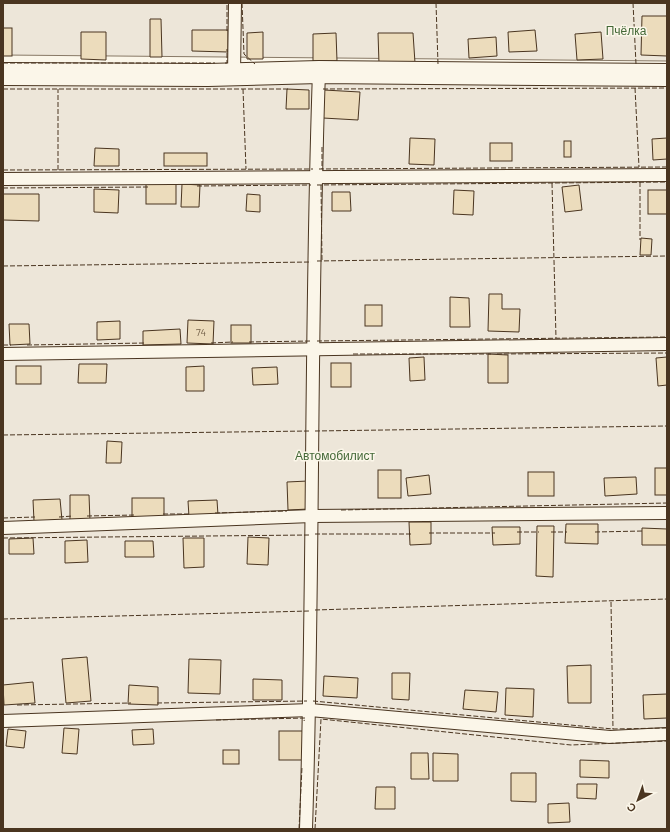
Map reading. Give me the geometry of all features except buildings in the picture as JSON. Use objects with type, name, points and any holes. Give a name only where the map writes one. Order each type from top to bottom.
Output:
[{"type":"street","points":[[3,74],[234,74],[319,72],[667,75]]},
{"type":"lane","points":[[234,74],[236,3]]},
{"type":"lane","points":[[306,829],[310,710],[315,177],[319,72]]},
{"type":"lane","points":[[3,179],[667,175]]},
{"type":"lane","points":[[3,354],[667,344]]},
{"type":"lane","points":[[3,528],[312,516],[667,513]]},
{"type":"lane","points":[[3,721],[310,710],[610,737],[667,734]]},
{"type":"green space","name":"Пчёлка","points":[[3,3],[667,3],[667,61],[3,55]]},
{"type":"green space","name":"Автомобилист","points":[[667,77],[667,829],[3,829],[3,83]]},
{"type":"fence","points":[[227,3],[227,31]]},
{"type":"fence","points":[[242,3],[244,54],[255,64]]},
{"type":"fence","points":[[436,3],[438,64]]},
{"type":"fence","points":[[633,3],[636,64]]},
{"type":"fence","points":[[225,63],[227,63],[227,49]]},
{"type":"fence","points":[[3,63],[215,63]]},
{"type":"fence","points":[[635,88],[639,167]]},
{"type":"fence","points":[[323,89],[667,88]]},
{"type":"fence","points":[[3,89],[289,89]]},
{"type":"fence","points":[[58,89],[58,170]]},
{"type":"fence","points":[[243,89],[246,169]]},
{"type":"fence","points":[[322,147],[322,169]]},
{"type":"fence","points":[[319,169],[667,167]]},
{"type":"fence","points":[[3,170],[313,169]]},
{"type":"fence","points":[[640,182],[640,240]]},
{"type":"fence","points":[[317,185],[667,182]]},
{"type":"fence","points":[[552,183],[556,338]]},
{"type":"fence","points":[[197,186],[311,185]]},
{"type":"fence","points":[[321,185],[322,261]]},
{"type":"fence","points":[[3,188],[149,187]]},
{"type":"fence","points":[[317,261],[667,256]]},
{"type":"fence","points":[[3,266],[311,262]]},
{"type":"fence","points":[[317,341],[667,337]]},
{"type":"fence","points":[[249,342],[311,341]]},
{"type":"fence","points":[[211,343],[233,342]]},
{"type":"fence","points":[[27,345],[145,343]]},
{"type":"fence","points":[[3,345],[11,345]]},
{"type":"fence","points":[[497,354],[667,353]]},
{"type":"fence","points":[[353,354],[491,354]]},
{"type":"fence","points":[[315,431],[667,426]]},
{"type":"fence","points":[[3,435],[309,431]]},
{"type":"fence","points":[[341,510],[667,503]]},
{"type":"fence","points":[[215,513],[287,511]]},
{"type":"fence","points":[[163,514],[191,514]]},
{"type":"fence","points":[[87,516],[135,515]]},
{"type":"fence","points":[[59,517],[73,516]]},
{"type":"fence","points":[[3,518],[35,517]]},
{"type":"fence","points":[[595,532],[643,531]]},
{"type":"fence","points":[[517,532],[539,532]]},
{"type":"fence","points":[[551,532],[567,532]]},
{"type":"fence","points":[[429,533],[495,533]]},
{"type":"fence","points":[[315,534],[411,534]]},
{"type":"fence","points":[[3,538],[309,535]]},
{"type":"fence","points":[[315,610],[667,599]]},
{"type":"fence","points":[[611,602],[613,729]]},
{"type":"fence","points":[[3,619],[309,611]]},
{"type":"fence","points":[[157,703],[307,701]]},
{"type":"fence","points":[[313,701],[613,729],[667,728]]},
{"type":"fence","points":[[17,705],[131,703]]},
{"type":"fence","points":[[216,720],[305,718],[304,721]]},
{"type":"fence","points":[[315,829],[321,719],[571,745],[667,741]]},
{"type":"fence","points":[[299,829],[302,767]]}]
